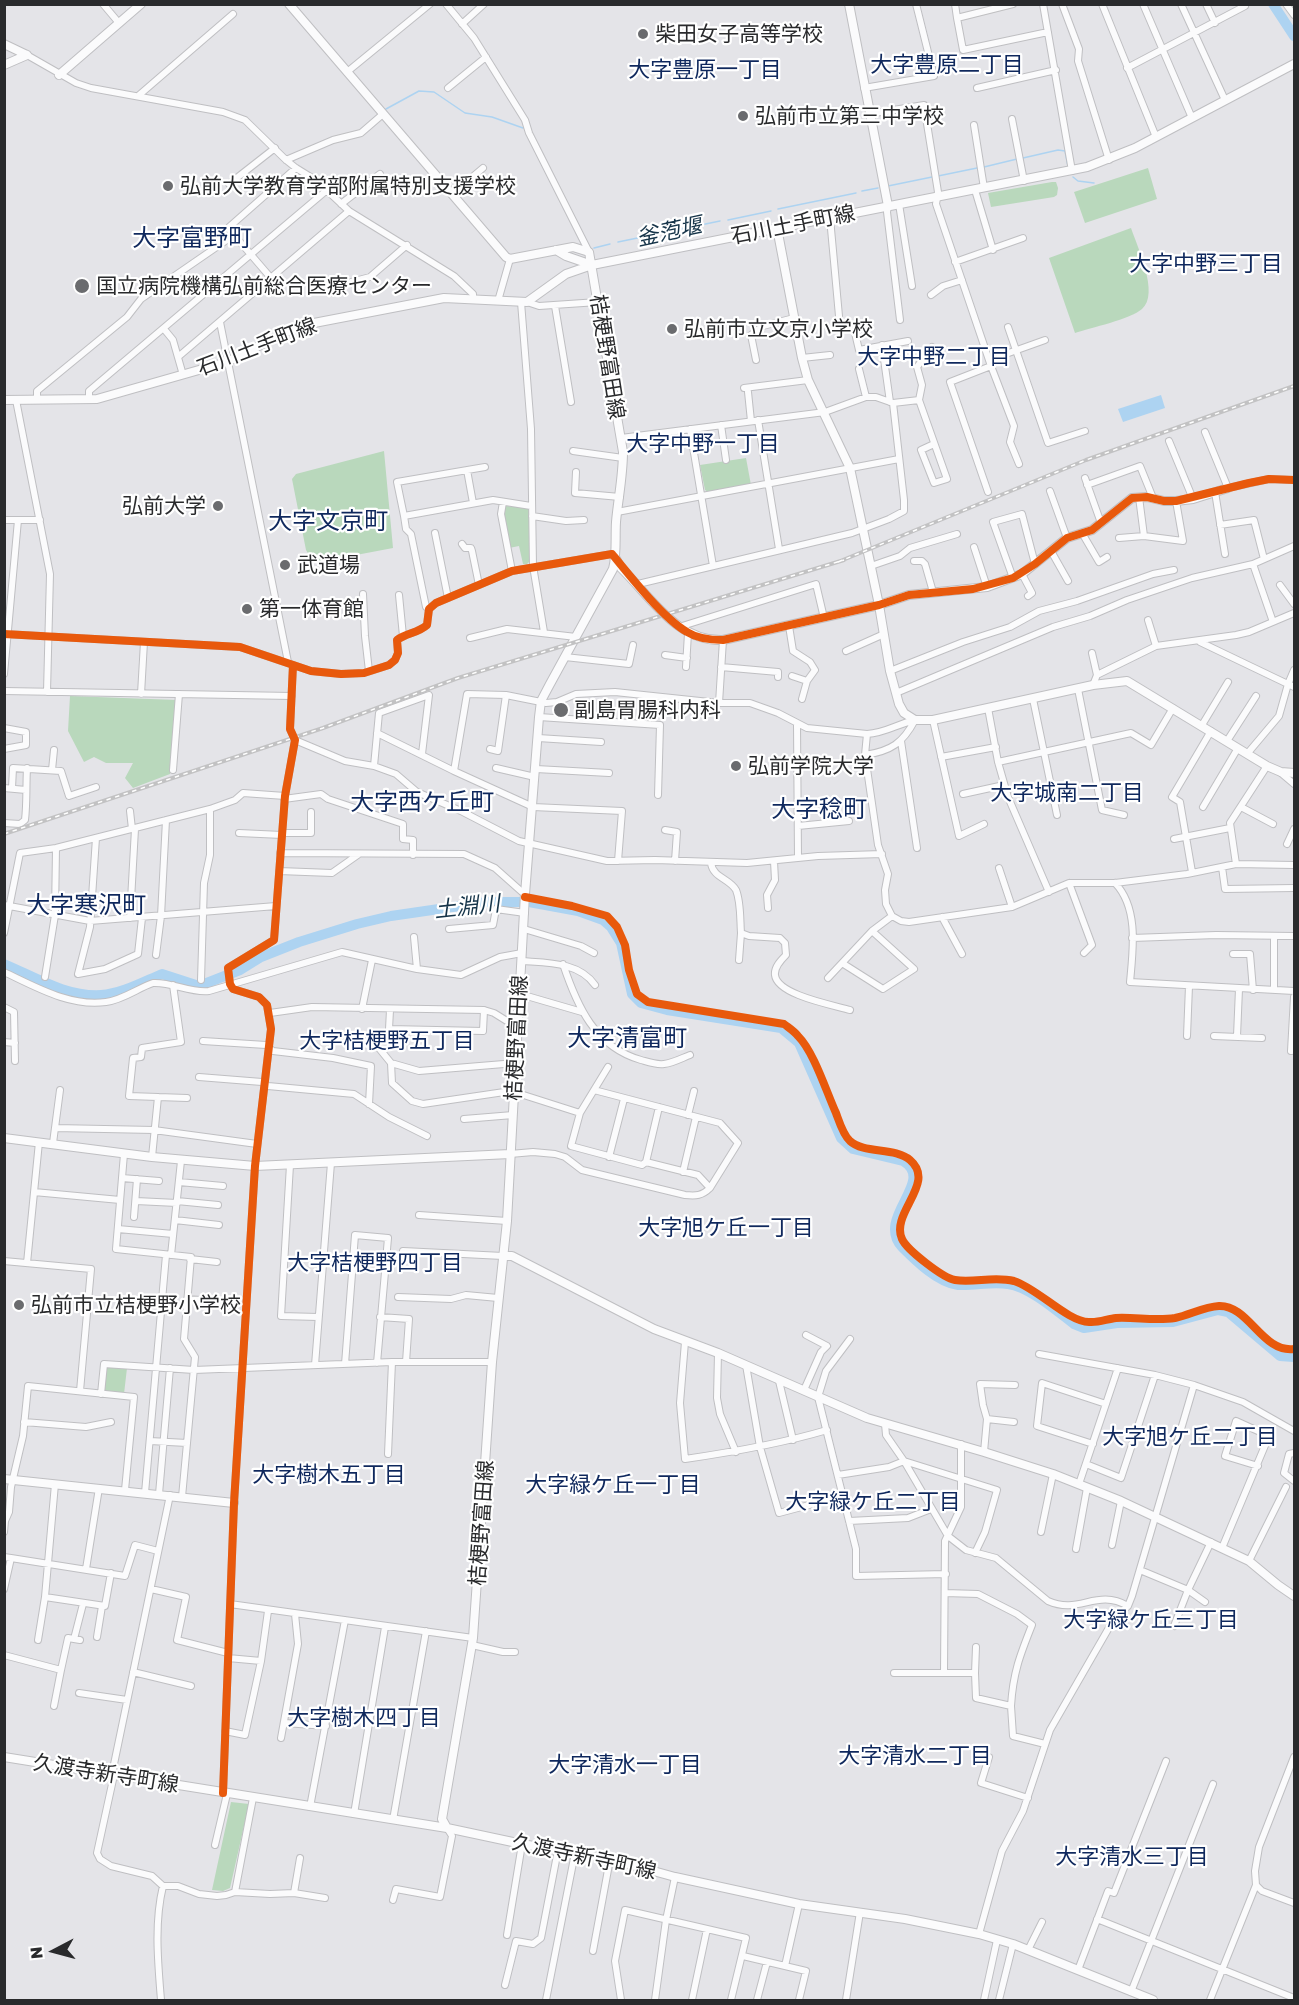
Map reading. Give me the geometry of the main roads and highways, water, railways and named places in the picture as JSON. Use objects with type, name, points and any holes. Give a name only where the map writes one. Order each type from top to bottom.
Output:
[{"type":"main road","points":[[59,75],[141,4]]},
{"type":"main road","points":[[289,4],[506,257],[510,259],[556,250],[592,265]]},
{"type":"main road","points":[[850,5],[888,206]]},
{"type":"main road","points":[[4,44],[27,55],[4,65]]},
{"type":"main road","name":"石川土手町線","points":[[4,400],[88,400],[227,362],[296,327],[433,299],[524,302],[566,274],[592,265],[1072,171],[1109,160],[1294,64]]},
{"type":"main road","points":[[777,228],[808,380],[850,468],[879,605],[890,671],[899,705],[904,713],[915,720],[933,720],[1093,685],[1127,681],[1268,766],[1281,772],[1294,773]]},
{"type":"main road","name":"桔梗野富田線","points":[[447,1828],[442,1819],[473,1641],[492,1362],[507,1221],[525,895],[539,717],[542,701],[613,569],[616,559],[623,458],[590,252],[573,246],[556,250]]},
{"type":"main road","points":[[616,559],[621,568],[679,627],[688,633],[707,639],[723,640],[879,605],[909,595],[987,587],[1022,574],[1067,538],[1092,530],[1132,498],[1176,501],[1228,488]]},
{"type":"main road","points":[[4,1138],[181,1161],[255,1166],[510,1154]]},
{"type":"main road","points":[[503,1256],[512,1256],[620,1312],[685,1342],[718,1353],[779,1381],[885,1424],[961,1444],[1053,1474],[1121,1501],[1249,1561],[1294,1596]]},
{"type":"main road","points":[[8,1480],[146,1492],[234,1503]]},
{"type":"main road","name":"久渡寺新寺町線","points":[[4,1757],[447,1828],[610,1859],[675,1877],[799,1904],[905,1919],[979,1934],[1013,1944],[1153,2001]]},
{"type":"water","points":[[1161,395],[1165,408],[1123,422],[1118,409]]},
{"type":"waterway","points":[[1273,4],[1294,36]]},
{"type":"waterway","name":"釜萢堰","points":[[386,109],[419,91],[434,92],[465,113],[492,117],[523,128]]},
{"type":"waterway","name":"釜萢堰","points":[[1023,158],[1058,150],[1065,151],[1068,166]]},
{"type":"waterway","name":"釜萢堰","points":[[984,167],[1017,159]]},
{"type":"waterway","name":"釜萢堰","points":[[938,176],[977,168]]},
{"type":"waterway","name":"釜萢堰","points":[[888,186],[932,177]]},
{"type":"waterway","name":"釜萢堰","points":[[1073,177],[1078,181],[1094,183]]},
{"type":"waterway","name":"釜萢堰","points":[[862,191],[878,188]]},
{"type":"waterway","name":"釜萢堰","points":[[778,209],[856,193]]},
{"type":"waterway","name":"釜萢堰","points":[[728,220],[771,211]]},
{"type":"waterway","name":"釜萢堰","points":[[618,242],[720,221]]},
{"type":"waterway","name":"釜萢堰","points":[[594,248],[610,244]]},
{"type":"waterway","name":"土淵川","points":[[4,964],[51,985],[88,995],[116,992],[162,974],[199,986],[240,970],[261,957],[299,942],[391,916],[487,902],[529,902],[578,911],[603,920],[611,927],[621,943],[632,994],[641,1003],[667,1010],[781,1028],[799,1043],[841,1138],[853,1149],[903,1161],[912,1169],[911,1189],[899,1212],[896,1236],[902,1247],[935,1276],[958,1285],[996,1283],[1016,1286],[1051,1306],[1074,1324],[1084,1328],[1117,1323],[1173,1322],[1218,1310],[1228,1312],[1280,1356],[1294,1357]]},
{"type":"railway","points":[[838,562],[1086,460],[1294,386]]},
{"type":"railway","points":[[4,834],[323,728],[458,678],[844,560]]},
{"type":"place","name":"柴田女子高等学校","points":[[643,34]]},
{"type":"place","name":"弘前市立第三中学校","points":[[743,116]]},
{"type":"place","name":"弘前大学教育学部附属特別支援学校","points":[[168,186]]},
{"type":"place","name":"国立病院機構弘前総合医療センター","points":[[82,286]]},
{"type":"place","name":"弘前市立文京小学校","points":[[672,329]]},
{"type":"place","name":"弘前大学","points":[[218,506]]},
{"type":"place","name":"武道場","points":[[285,565]]},
{"type":"place","name":"第一体育館","points":[[247,609]]},
{"type":"place","name":"副島胃腸科内科","points":[[561,710]]},
{"type":"place","name":"弘前学院大学","points":[[736,766]]},
{"type":"place","name":"弘前市立桔梗野小学校","points":[[19,1305]]},
{"type":"district","name":"大字豊原二丁目","points":[[947,65]]},
{"type":"district","name":"大字豊原一丁目","points":[[705,70]]},
{"type":"district","name":"大字富野町","points":[[192,238]]},
{"type":"district","name":"大字中野三丁目","points":[[1206,264]]},
{"type":"district","name":"大字中野二丁目","points":[[934,357]]},
{"type":"district","name":"大字中野一丁目","points":[[703,444]]},
{"type":"district","name":"大字文京町","points":[[328,521]]},
{"type":"district","name":"大字城南二丁目","points":[[1067,793]]},
{"type":"district","name":"大字西ケ丘町","points":[[422,802]]},
{"type":"district","name":"大字稔町","points":[[819,809]]},
{"type":"district","name":"大字寒沢町","points":[[86,905]]},
{"type":"district","name":"大字清富町","points":[[627,1038]]},
{"type":"district","name":"大字桔梗野五丁目","points":[[387,1041]]},
{"type":"district","name":"大字旭ケ丘一丁目","points":[[726,1228]]},
{"type":"district","name":"大字桔梗野四丁目","points":[[375,1263]]},
{"type":"district","name":"大字旭ケ丘二丁目","points":[[1190,1437]]},
{"type":"district","name":"大字樹木五丁目","points":[[329,1475]]},
{"type":"district","name":"大字緑ケ丘一丁目","points":[[613,1485]]},
{"type":"district","name":"大字緑ケ丘二丁目","points":[[873,1502]]},
{"type":"district","name":"大字緑ケ丘三丁目","points":[[1151,1620]]},
{"type":"district","name":"大字樹木四丁目","points":[[364,1718]]},
{"type":"district","name":"大字清水二丁目","points":[[915,1756]]},
{"type":"district","name":"大字清水一丁目","points":[[625,1765]]},
{"type":"district","name":"大字清水三丁目","points":[[1132,1857]]}]
